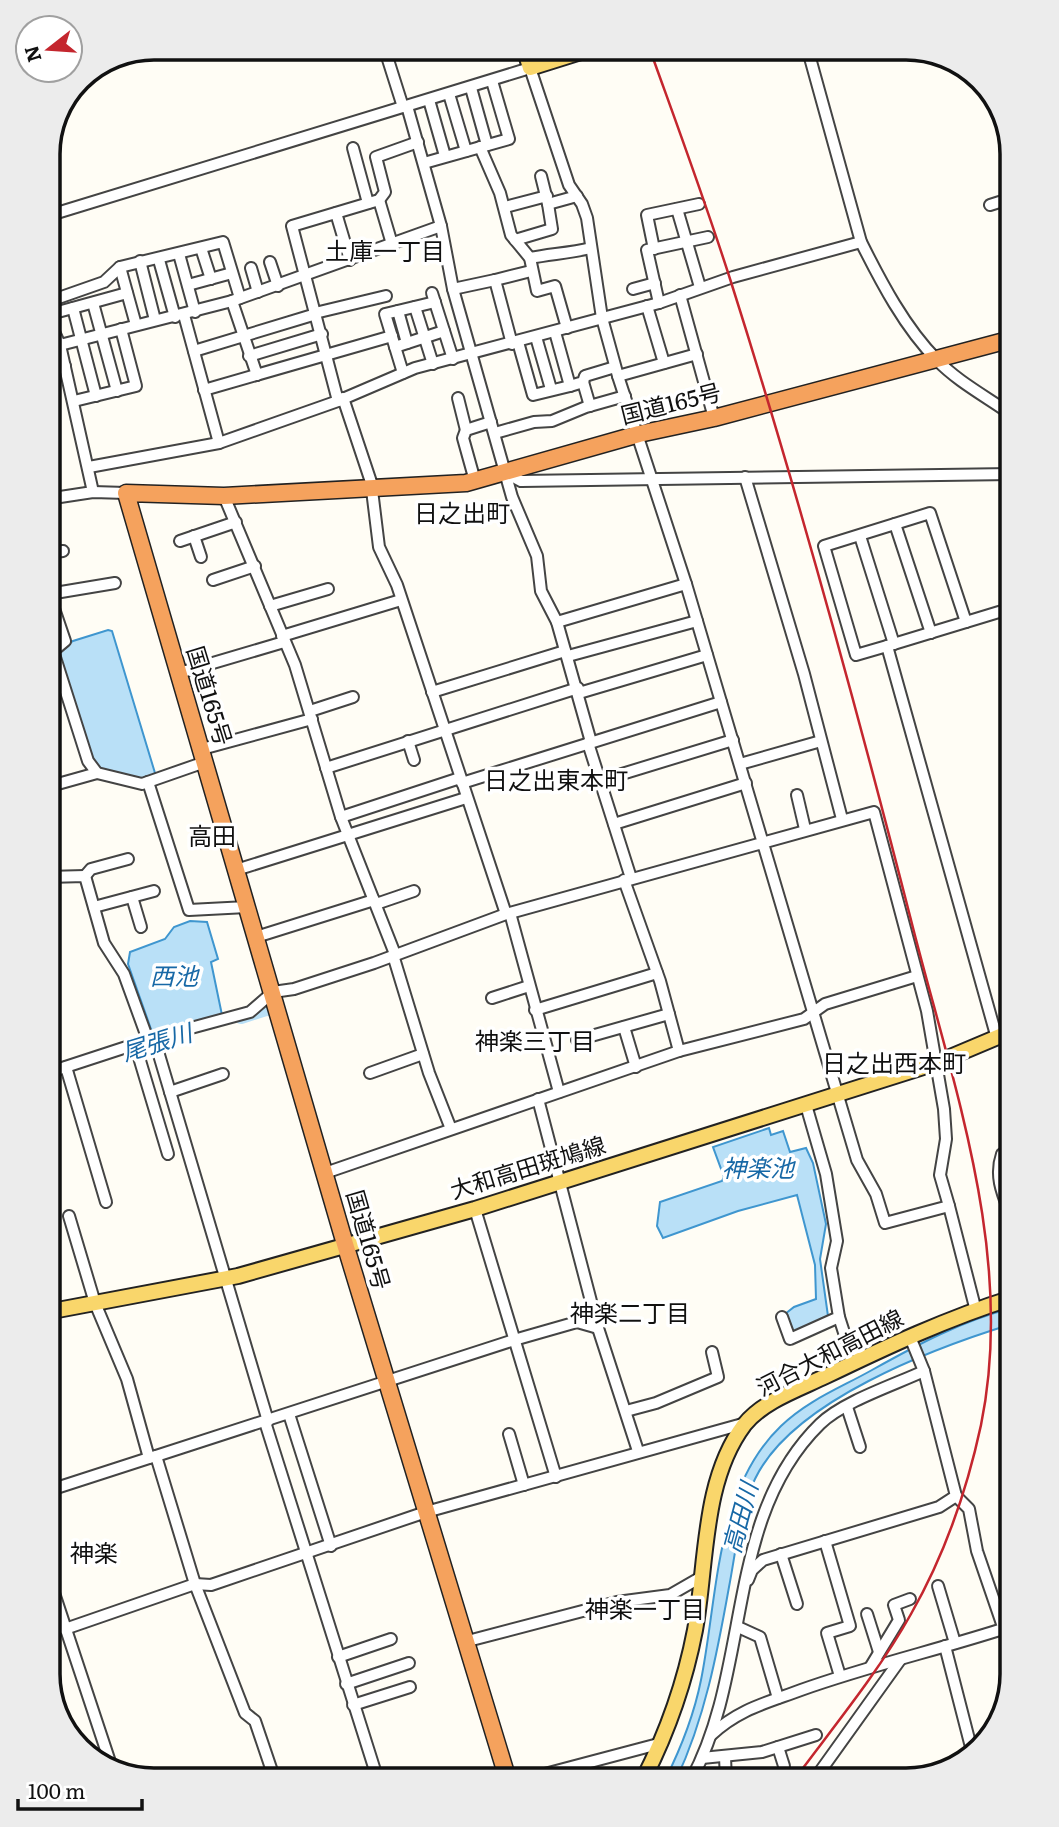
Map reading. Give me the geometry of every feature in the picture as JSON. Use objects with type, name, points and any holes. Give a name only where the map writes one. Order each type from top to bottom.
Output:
[{"type":"highway","name":"国道165号","points":[[504,1767],[345,1244],[126,493],[224,496],[475,481],[508,474],[639,433],[714,418],[1000,343]]},
{"type":"main road","points":[[528,60],[530,68],[556,60]]},
{"type":"main road","name":"大和高田斑鳩線","points":[[60,1310],[223,1279],[561,1184],[936,1063],[1000,1034]]},
{"type":"main road","name":"河合大和高田線","points":[[649,1768],[662,1743],[685,1671],[721,1468],[746,1423],[778,1399],[864,1356],[1000,1302]]},
{"type":"street","points":[[389,60],[418,142],[441,226],[453,289],[508,474],[512,497],[537,556],[541,591],[557,622],[578,691],[599,781],[614,824],[627,879],[679,1051]]},
{"type":"street","points":[[811,60],[861,242],[910,327],[938,361],[1000,406]]},
{"type":"street","points":[[60,212],[530,68],[569,185],[587,218],[602,318],[617,371],[686,584],[857,1160],[876,1194],[885,1223],[949,1206]]},
{"type":"street","points":[[424,163],[509,139],[492,81]]},
{"type":"street","points":[[471,88],[484,146],[515,240],[530,258],[537,291],[555,286],[567,328]]},
{"type":"street","points":[[449,94],[466,151]]},
{"type":"street","points":[[429,100],[446,156]]},
{"type":"street","points":[[418,142],[376,157],[385,192],[373,201],[292,226],[340,399],[372,489],[379,547],[401,600],[466,798],[508,913],[559,1093]]},
{"type":"street","points":[[353,148],[392,244]]},
{"type":"street","points":[[515,240],[552,229],[541,176]]},
{"type":"street","points":[[505,207],[577,196]]},
{"type":"street","points":[[990,205],[1000,202]]},
{"type":"street","points":[[654,249],[647,215],[699,204]]},
{"type":"street","points":[[677,209],[700,287]]},
{"type":"street","points":[[336,213],[350,260]]},
{"type":"street","points":[[60,339],[82,339],[236,300],[441,226]]},
{"type":"street","points":[[659,303],[647,250],[708,237]]},
{"type":"street","points":[[60,297],[104,282],[120,267],[140,261],[159,260],[223,242],[232,273],[243,336],[257,375]]},
{"type":"street","points":[[89,467],[219,443],[433,363],[474,355],[659,303],[700,287],[861,242]]},
{"type":"street","points":[[201,248],[211,279]]},
{"type":"street","points":[[530,258],[553,254],[559,256],[591,248]]},
{"type":"street","points":[[179,254],[188,285],[185,314]]},
{"type":"street","points":[[159,260],[185,314],[219,443]]},
{"type":"street","points":[[140,261],[155,320]]},
{"type":"street","points":[[270,262],[278,286]]},
{"type":"street","points":[[120,267],[136,325]]},
{"type":"street","points":[[251,268],[258,292]]},
{"type":"street","points":[[453,289],[531,271]]},
{"type":"street","points":[[188,285],[232,273]]},
{"type":"street","points":[[495,281],[533,395],[583,382]]},
{"type":"street","points":[[632,289],[655,283]]},
{"type":"street","points":[[60,313],[127,293]]},
{"type":"street","points":[[680,295],[714,418]]},
{"type":"street","points":[[194,351],[315,314],[386,296]]},
{"type":"street","points":[[403,373],[385,314],[415,307],[433,297],[453,359]]},
{"type":"street","points":[[93,303],[117,391]]},
{"type":"street","points":[[647,306],[664,363]]},
{"type":"street","points":[[415,307],[433,363]]},
{"type":"street","points":[[73,308],[96,396]]},
{"type":"street","points":[[398,311],[407,343]]},
{"type":"street","points":[[74,401],[136,386],[121,329]]},
{"type":"street","points":[[204,390],[328,355],[394,342],[407,343],[444,331]]},
{"type":"street","points":[[555,332],[570,386]]},
{"type":"street","points":[[249,356],[322,334]]},
{"type":"street","points":[[536,337],[551,389]]},
{"type":"street","points":[[60,352],[74,401],[93,492]]},
{"type":"street","points":[[590,406],[583,382],[585,376],[664,363],[697,354]]},
{"type":"street","points":[[60,367],[65,366]]},
{"type":"street","points":[[466,430],[560,419],[590,406],[625,396]]},
{"type":"street","points":[[458,398],[466,430],[463,438],[475,481]]},
{"type":"street","points":[[508,474],[521,481],[1000,474]]},
{"type":"street","points":[[745,477],[842,819]]},
{"type":"street","points":[[60,497],[93,492],[126,493]]},
{"type":"street","points":[[224,496],[255,566],[311,715],[341,817],[394,955],[423,1054],[451,1129]]},
{"type":"street","points":[[967,622],[930,513],[824,546],[856,655],[931,633],[967,622],[1000,612]]},
{"type":"street","points":[[180,541],[236,522]]},
{"type":"street","points":[[895,524],[931,633]]},
{"type":"street","points":[[194,536],[201,557]]},
{"type":"street","points":[[860,536],[996,1035]]},
{"type":"street","points":[[213,580],[255,566]]},
{"type":"street","points":[[60,590],[116,583]]},
{"type":"street","points":[[557,622],[686,584]]},
{"type":"street","points":[[270,606],[328,589]]},
{"type":"street","points":[[178,673],[401,600]]},
{"type":"street","points":[[432,692],[697,621]]},
{"type":"street","points":[[60,626],[65,641],[60,643]]},
{"type":"street","points":[[326,768],[445,729],[707,655]]},
{"type":"street","points":[[60,678],[88,761],[97,774]]},
{"type":"street","points":[[60,784],[97,774],[137,783],[148,782],[204,755],[354,697]]},
{"type":"street","points":[[341,817],[721,702]]},
{"type":"street","points":[[599,781],[733,740]]},
{"type":"street","points":[[408,741],[414,760]]},
{"type":"street","points":[[740,764],[821,741]]},
{"type":"street","points":[[148,782],[189,909],[247,907]]},
{"type":"street","points":[[614,824],[746,783]]},
{"type":"street","points":[[797,795],[805,829]]},
{"type":"street","points":[[236,870],[466,798]]},
{"type":"street","points":[[60,1070],[250,1012],[273,992],[294,989],[508,913],[874,812],[927,1011],[946,1139],[940,1175],[976,1311]]},
{"type":"street","points":[[60,877],[85,876],[91,869],[128,859]]},
{"type":"street","points":[[85,876],[104,943],[128,983],[153,1041],[170,1092],[266,1422],[374,1767]]},
{"type":"street","points":[[94,907],[154,891]]},
{"type":"street","points":[[256,937],[414,891]]},
{"type":"street","points":[[132,897],[141,927]]},
{"type":"street","points":[[536,1010],[657,973]]},
{"type":"street","points":[[325,1172],[679,1051],[804,1019],[814,1010],[917,976]]},
{"type":"street","points":[[492,998],[528,986]]},
{"type":"street","points":[[577,1040],[669,1014]]},
{"type":"street","points":[[624,1027],[636,1067]]},
{"type":"street","points":[[136,1047],[168,1154]]},
{"type":"street","points":[[370,1073],[423,1054]]},
{"type":"street","points":[[66,1069],[106,1202]]},
{"type":"street","points":[[170,1092],[223,1074]]},
{"type":"street","points":[[538,1099],[598,1328],[638,1451]]},
{"type":"street","points":[[806,1105],[826,1174],[837,1241],[831,1268],[839,1317],[848,1345],[864,1356]]},
{"type":"street","points":[[1000,1160],[997,1168],[1000,1188]]},
{"type":"street","points":[[475,1209],[556,1477]]},
{"type":"street","points":[[69,1216],[95,1303],[127,1379],[195,1584],[245,1713],[255,1721],[271,1767]]},
{"type":"street","points":[[782,1317],[790,1339],[839,1317]]},
{"type":"street","points":[[60,1486],[266,1422],[514,1340],[577,1322],[598,1328]]},
{"type":"street","points":[[910,1338],[923,1367],[956,1496],[970,1510],[978,1551],[1000,1609]]},
{"type":"street","points":[[626,1411],[656,1403],[718,1377],[712,1352]]},
{"type":"street","points":[[697,1768],[711,1735],[738,1627],[746,1585],[745,1568],[780,1477],[821,1424],[847,1407],[923,1367]]},
{"type":"street","points":[[847,1407],[860,1447]]},
{"type":"street","points":[[289,1414],[331,1546]]},
{"type":"street","points":[[65,1629],[195,1584],[211,1585],[426,1512],[746,1423]]},
{"type":"street","points":[[509,1434],[524,1485]]},
{"type":"street","points":[[746,1585],[757,1563],[939,1507],[956,1496]]},
{"type":"street","points":[[825,1541],[850,1626],[827,1633],[840,1676]]},
{"type":"street","points":[[781,1554],[797,1604]]},
{"type":"street","points":[[464,1642],[617,1602],[670,1595],[703,1576]]},
{"type":"street","points":[[938,1586],[970,1742]]},
{"type":"street","points":[[871,1666],[899,1620],[894,1605],[910,1600]]},
{"type":"street","points":[[60,1613],[108,1756]]},
{"type":"street","points":[[867,1614],[879,1652]]},
{"type":"street","points":[[738,1627],[760,1637],[778,1699]]},
{"type":"street","points":[[711,1735],[732,1715],[871,1666],[900,1660],[1000,1629]]},
{"type":"street","points":[[338,1657],[391,1639]]},
{"type":"street","points":[[823,1768],[900,1660]]},
{"type":"street","points":[[346,1684],[409,1663]]},
{"type":"street","points":[[353,1705],[410,1686]]},
{"type":"street","points":[[702,1758],[725,1758],[778,1747],[816,1735]]},
{"type":"street","points":[[569,1768],[662,1743]]},
{"type":"street","points":[[778,1747],[784,1766]]},
{"type":"street","points":[[725,1758],[725,1768]]},
{"type":"water","points":[[112,631],[155,773],[142,780],[124,779],[106,773],[93,764],[60,662],[60,650],[73,641]]},
{"type":"water","name":"西池","points":[[190,921],[207,922],[218,959],[211,962],[222,1015],[152,1032],[128,964],[130,952],[165,939],[174,927]]},
{"type":"water","name":"神楽池","points":[[769,1128],[771,1135],[783,1131],[790,1152],[806,1148],[813,1163],[826,1224],[820,1259],[828,1316],[792,1333],[785,1314],[794,1307],[816,1299],[815,1265],[797,1195],[738,1211],[663,1238],[657,1226],[660,1202],[722,1181],[724,1177],[713,1147]]},
{"type":"water","name":"高田川","points":[[1000,1312],[1000,1328],[944,1347],[868,1381],[800,1425],[773,1451],[755,1479],[745,1505],[715,1661],[695,1733],[681,1768],[671,1768],[698,1693],[716,1579],[731,1512],[743,1480],[759,1452],[781,1426],[802,1409],[940,1334]]},
{"type":"waterway","name":"尾張川","points":[[241,1017],[266,1009]]},
{"type":"railway","points":[[654,60],[731,282],[780,440],[848,679],[960,1107],[985,1233],[991,1297],[990,1361],[981,1425],[969,1474],[944,1546],[923,1592],[898,1636],[803,1768]]},
{"type":"district","name":"土庫一丁目","points":[[385,252]]},
{"type":"district","name":"日之出町","points":[[462,514]]},
{"type":"district","name":"日之出東本町","points":[[556,781]]},
{"type":"district","name":"高田","points":[[212,837]]},
{"type":"district","name":"神楽三丁目","points":[[535,1042]]},
{"type":"district","name":"日之出西本町","points":[[894,1064]]},
{"type":"district","name":"神楽二丁目","points":[[630,1314]]},
{"type":"district","name":"神楽","points":[[94,1554]]},
{"type":"district","name":"神楽一丁目","points":[[645,1610]]}]
